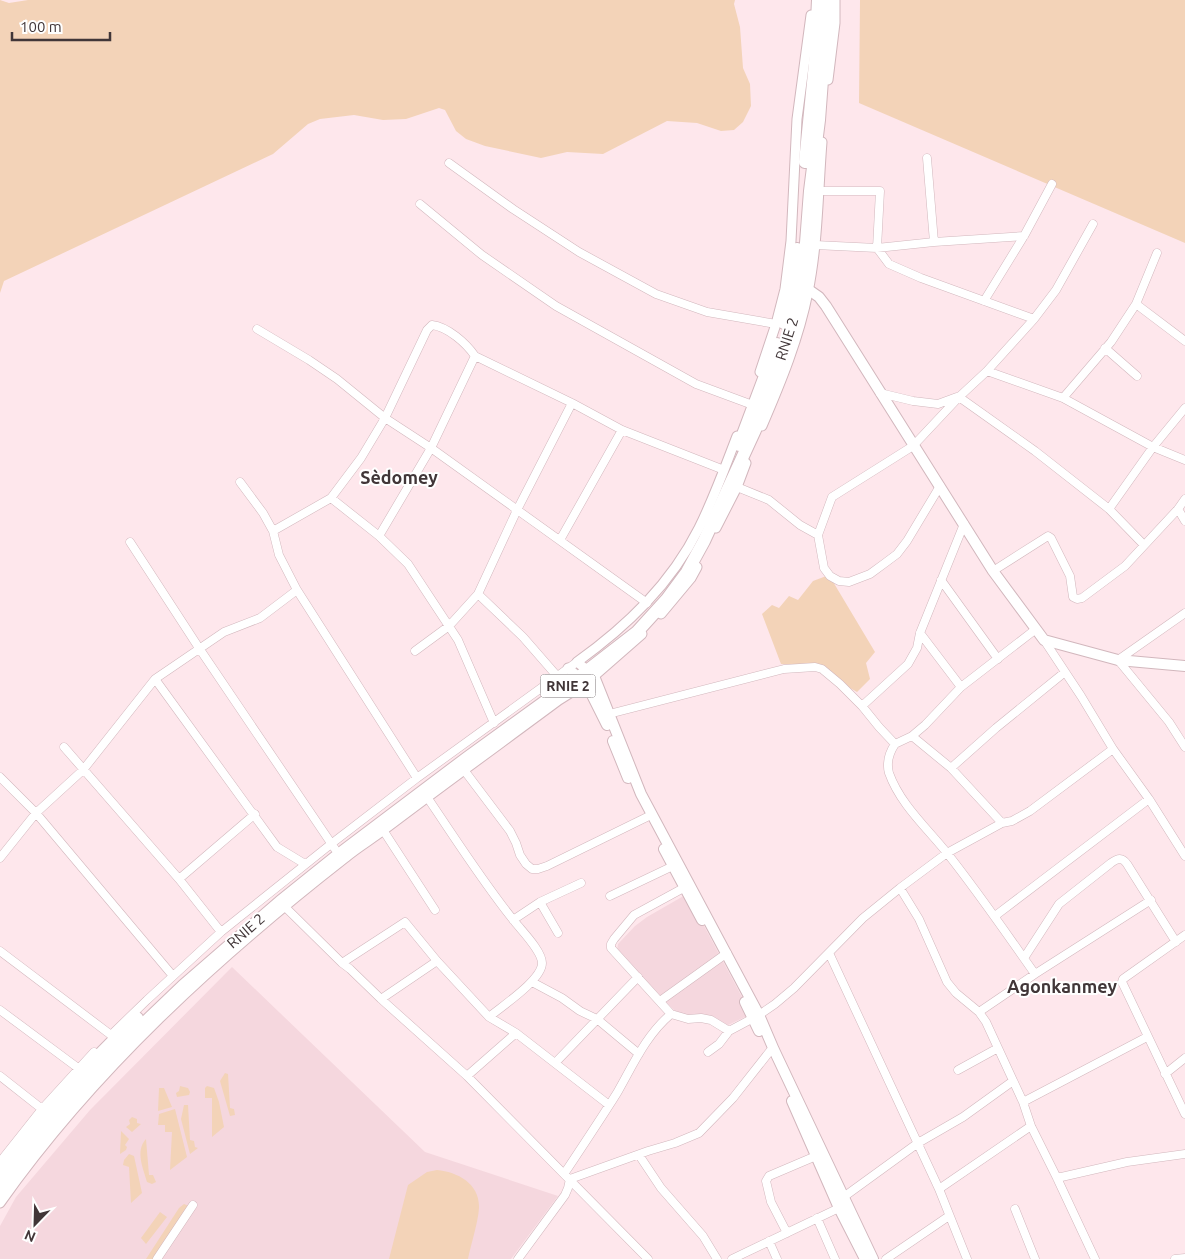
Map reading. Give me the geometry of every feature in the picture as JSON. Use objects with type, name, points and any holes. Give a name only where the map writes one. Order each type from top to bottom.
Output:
[{"type":"highway","name":"RNIE 2","points":[[800,289],[798,244],[801,191],[814,72],[818,0]]},
{"type":"highway","name":"RNIE 2","points":[[0,1190],[50,1124],[86,1084],[134,1033],[190,980],[282,905],[341,853],[637,632],[667,599],[691,564],[708,533],[755,430],[791,328],[800,289],[806,242],[819,120],[828,0]]},
{"type":"highway","name":"RNIE 2","points":[[0,1175],[45,1116],[98,1057],[132,1023],[274,897],[333,846],[468,748],[581,672]]},
{"type":"main road","points":[[800,289],[819,298],[826,306],[993,571],[1044,640],[1118,660],[1185,666]]},
{"type":"main road","points":[[581,672],[608,714],[641,794],[687,886],[774,1050],[796,1101],[816,1156],[839,1208],[865,1259]]},
{"type":"main road","points":[[581,672],[606,722],[620,761],[647,817],[672,866],[687,886]]},
{"type":"main road","points":[[756,1016],[770,1051],[844,1196],[873,1259]]},
{"type":"street","points":[[0,1203],[26,1166],[99,1080],[191,988],[282,905],[559,700],[581,672],[620,629],[647,603],[678,563],[699,528],[750,404],[776,324],[785,289],[791,241],[797,120],[811,23],[812,0]]},
{"type":"street","points":[[0,1162],[78,1068],[146,1000],[221,932],[305,864],[333,846],[417,778],[557,676],[581,672],[637,640],[671,604],[691,578],[737,486],[775,396],[800,330],[800,289],[815,245],[825,104],[835,23],[835,0]]},
{"type":"street","points":[[927,158],[934,242]]},
{"type":"street","points":[[450,164],[513,209],[580,252],[656,294],[707,312],[739,316],[776,324]]},
{"type":"street","points":[[984,300],[1024,236],[1052,184]]},
{"type":"street","points":[[818,191],[880,191],[876,248],[889,264],[921,278],[1034,319]]},
{"type":"street","points":[[420,204],[482,255],[556,306],[696,384],[750,404]]},
{"type":"street","points":[[940,486],[907,541],[896,554],[870,574],[849,582],[839,581],[830,576],[824,568],[818,535],[832,497],[913,446],[959,397],[987,371],[1034,319],[1056,290],[1093,224]]},
{"type":"street","points":[[815,245],[876,248],[1024,236]]},
{"type":"street","points":[[1064,398],[1111,342],[1136,304],[1157,253]]},
{"type":"street","points":[[1136,304],[1185,341]]},
{"type":"street","points":[[273,531],[331,498],[361,458],[385,418],[427,330],[432,325],[440,326],[468,346],[475,356],[572,403],[622,430],[724,470]]},
{"type":"street","points":[[257,329],[337,379],[385,418],[431,448],[647,603]]},
{"type":"street","points":[[1105,348],[1137,376]]},
{"type":"street","points":[[379,536],[431,448],[475,356]]},
{"type":"street","points":[[987,371],[1064,398],[1154,447],[1185,460]]},
{"type":"street","points":[[880,393],[913,401],[938,404],[959,397]]},
{"type":"street","points":[[959,397],[1035,451],[1109,509],[1144,545]]},
{"type":"street","points":[[416,651],[449,626],[478,594],[517,510],[572,403]]},
{"type":"street","points":[[1109,509],[1185,408]]},
{"type":"street","points":[[560,540],[622,430]]},
{"type":"street","points":[[240,482],[263,513],[273,531],[279,555],[297,590],[417,778]]},
{"type":"street","points":[[737,486],[769,500],[800,525],[818,535]]},
{"type":"street","points":[[331,498],[379,536],[408,564],[458,640],[494,723]]},
{"type":"street","points":[[993,571],[1048,536],[1051,538],[1070,576],[1073,597],[1077,600],[1114,576],[1178,509],[1185,499]]},
{"type":"street","points":[[1178,509],[1185,521]]},
{"type":"street","points":[[862,706],[908,664],[917,648],[920,633],[964,524]]},
{"type":"street","points":[[130,542],[198,648],[333,846]]},
{"type":"street","points":[[941,580],[998,658]]},
{"type":"street","points":[[0,858],[36,813],[83,770],[155,679],[224,632],[260,618],[297,590]]},
{"type":"street","points":[[478,594],[523,637],[557,676]]},
{"type":"street","points":[[1184,743],[1118,660],[1185,613]]},
{"type":"street","points":[[1035,974],[995,916],[947,853],[899,795],[888,770],[888,761],[895,744],[912,736],[961,687],[1036,630]]},
{"type":"street","points":[[920,633],[961,687]]},
{"type":"street","points":[[1044,640],[1113,749],[1149,799],[1185,856]]},
{"type":"street","points":[[608,714],[784,669],[802,667],[822,669],[862,706],[895,744]]},
{"type":"street","points":[[951,768],[996,728],[1065,672]]},
{"type":"street","points":[[155,679],[255,814],[277,847],[305,864]]},
{"type":"street","points":[[912,736],[951,768],[1002,823]]},
{"type":"street","points":[[64,747],[179,879],[221,932]]},
{"type":"street","points":[[708,1052],[719,1044],[729,1031],[756,1016],[794,988],[863,918],[900,888],[947,853],[1002,823],[1030,811],[1113,749]]},
{"type":"street","points":[[464,770],[510,831],[520,855],[532,869],[547,866],[647,817]]},
{"type":"street","points":[[0,777],[36,813],[173,976]]},
{"type":"street","points":[[427,797],[513,920],[537,950],[542,962],[540,971],[532,982],[489,1017]]},
{"type":"street","points":[[995,916],[1149,799]]},
{"type":"street","points":[[179,879],[255,814]]},
{"type":"street","points":[[383,830],[435,910]]},
{"type":"street","points":[[1024,958],[1059,904],[1115,860],[1123,859],[1151,900],[1176,942]]},
{"type":"street","points":[[610,896],[672,866]]},
{"type":"street","points":[[513,920],[540,902],[582,882]]},
{"type":"street","points":[[687,886],[634,915],[611,944],[613,951],[671,1014],[682,1018],[711,1020],[729,1031]]},
{"type":"street","points":[[900,888],[918,919],[947,982],[956,993],[979,1012],[986,1022],[1023,1102],[1031,1126],[1094,1259]]},
{"type":"street","points":[[979,1012],[1151,900]]},
{"type":"street","points":[[540,902],[558,934]]},
{"type":"street","points":[[282,905],[342,963],[466,1076],[648,1259]]},
{"type":"street","points":[[342,963],[405,922],[437,961],[489,1017],[516,1033],[609,1105]]},
{"type":"street","points":[[1185,935],[1123,979],[1122,982],[1147,1038],[1185,1114]]},
{"type":"street","points":[[0,951],[111,1035]]},
{"type":"street","points":[[829,953],[939,1189],[948,1216],[967,1259]]},
{"type":"street","points":[[660,1001],[724,955]]},
{"type":"street","points":[[381,999],[437,961]]},
{"type":"street","points":[[555,1063],[638,977]]},
{"type":"street","points":[[532,982],[597,1019],[639,1054]]},
{"type":"street","points":[[0,1010],[78,1068]]},
{"type":"street","points":[[518,1259],[565,1195],[568,1188],[567,1176],[648,1037],[671,1014]]},
{"type":"street","points":[[466,1076],[516,1033]]},
{"type":"street","points":[[1023,1102],[1147,1038]]},
{"type":"street","points":[[958,1070],[998,1048]]},
{"type":"street","points":[[567,1176],[639,1155],[699,1133],[706,1128],[733,1098],[770,1051]]},
{"type":"street","points":[[1165,1074],[1185,1058]]},
{"type":"street","points":[[0,1076],[42,1110]]},
{"type":"street","points":[[732,1259],[839,1208],[844,1196],[918,1143],[963,1117],[1013,1080]]},
{"type":"street","points":[[939,1189],[1031,1126]]},
{"type":"street","points":[[1057,1178],[1126,1162],[1185,1154]]},
{"type":"street","points":[[639,1155],[661,1188],[703,1236],[717,1259]]},
{"type":"street","points":[[787,1233],[771,1202],[766,1186],[767,1178],[816,1156]]},
{"type":"street","points":[[156,1259],[193,1204]]},
{"type":"street","points":[[1014,1209],[1035,1259]]},
{"type":"street","points":[[886,1259],[948,1216]]},
{"type":"street","points":[[817,1218],[835,1259]]},
{"type":"street","points":[[769,1240],[777,1259]]},
{"type":"street","points":[[1175,1259],[1185,1258]]},
{"type":"shaded area","points":[[0,0],[9,3],[28,0],[735,0],[734,4],[740,27],[743,68],[750,84],[751,106],[743,122],[734,130],[721,131],[697,123],[667,121],[603,154],[567,152],[541,158],[485,146],[466,139],[456,131],[445,110],[439,108],[406,119],[383,120],[354,115],[320,119],[308,124],[273,154],[4,281],[0,293]]},
{"type":"shaded area","points":[[860,0],[1185,0],[1185,243],[859,103]]},
{"type":"shaded area","points":[[829,575],[875,652],[866,663],[870,679],[857,692],[843,684],[822,667],[781,664],[762,614],[772,605],[779,608],[789,596],[798,600],[813,581]]},
{"type":"shaded area","points":[[687,894],[751,1014],[726,1026],[687,1017],[676,1012],[617,950],[618,944],[635,926]]},
{"type":"shaded area","points":[[232,967],[425,1152],[558,1196],[511,1259],[0,1259],[0,1226],[16,1197],[90,1110]]},
{"type":"shaded area","points":[[225,1073],[228,1074],[230,1108],[234,1109],[235,1115],[230,1116],[220,1081]]},
{"type":"shaded area","points":[[180,1086],[188,1088],[189,1095],[177,1097],[176,1093],[179,1091]]},
{"type":"shaded area","points":[[207,1086],[214,1088],[224,1127],[212,1137],[212,1098],[205,1098],[205,1088]]},
{"type":"shaded area","points":[[159,1088],[164,1088],[172,1107],[158,1111]]},
{"type":"shaded area","points":[[184,1105],[188,1105],[190,1140],[194,1141],[195,1147],[198,1148],[190,1154],[181,1119]]},
{"type":"shaded area","points":[[175,1109],[187,1157],[170,1170],[172,1132],[165,1132],[165,1125],[158,1125],[159,1114]]},
{"type":"shaded area","points":[[132,1117],[137,1119],[137,1123],[141,1124],[132,1132],[126,1127],[130,1124],[129,1120]]},
{"type":"shaded area","points":[[121,1131],[129,1139],[125,1145],[127,1147],[126,1150],[120,1154]]},
{"type":"shaded area","points":[[146,1139],[149,1175],[153,1175],[156,1182],[152,1184],[147,1182],[140,1154]]},
{"type":"shaded area","points":[[129,1154],[134,1156],[142,1193],[131,1203],[129,1167],[123,1165],[124,1160]]},
{"type":"shaded area","points":[[437,1170],[453,1173],[466,1181],[476,1192],[479,1208],[468,1259],[389,1259],[408,1185],[427,1172]]},
{"type":"shaded area","points":[[184,1204],[189,1206],[155,1259],[146,1259],[179,1208]]},
{"type":"shaded area","points":[[160,1212],[167,1217],[146,1244],[141,1238]]},
{"type":"district","name":"Sèdomey","points":[[399,478]]},
{"type":"district","name":"Agonkanmey","points":[[1062,987]]}]
